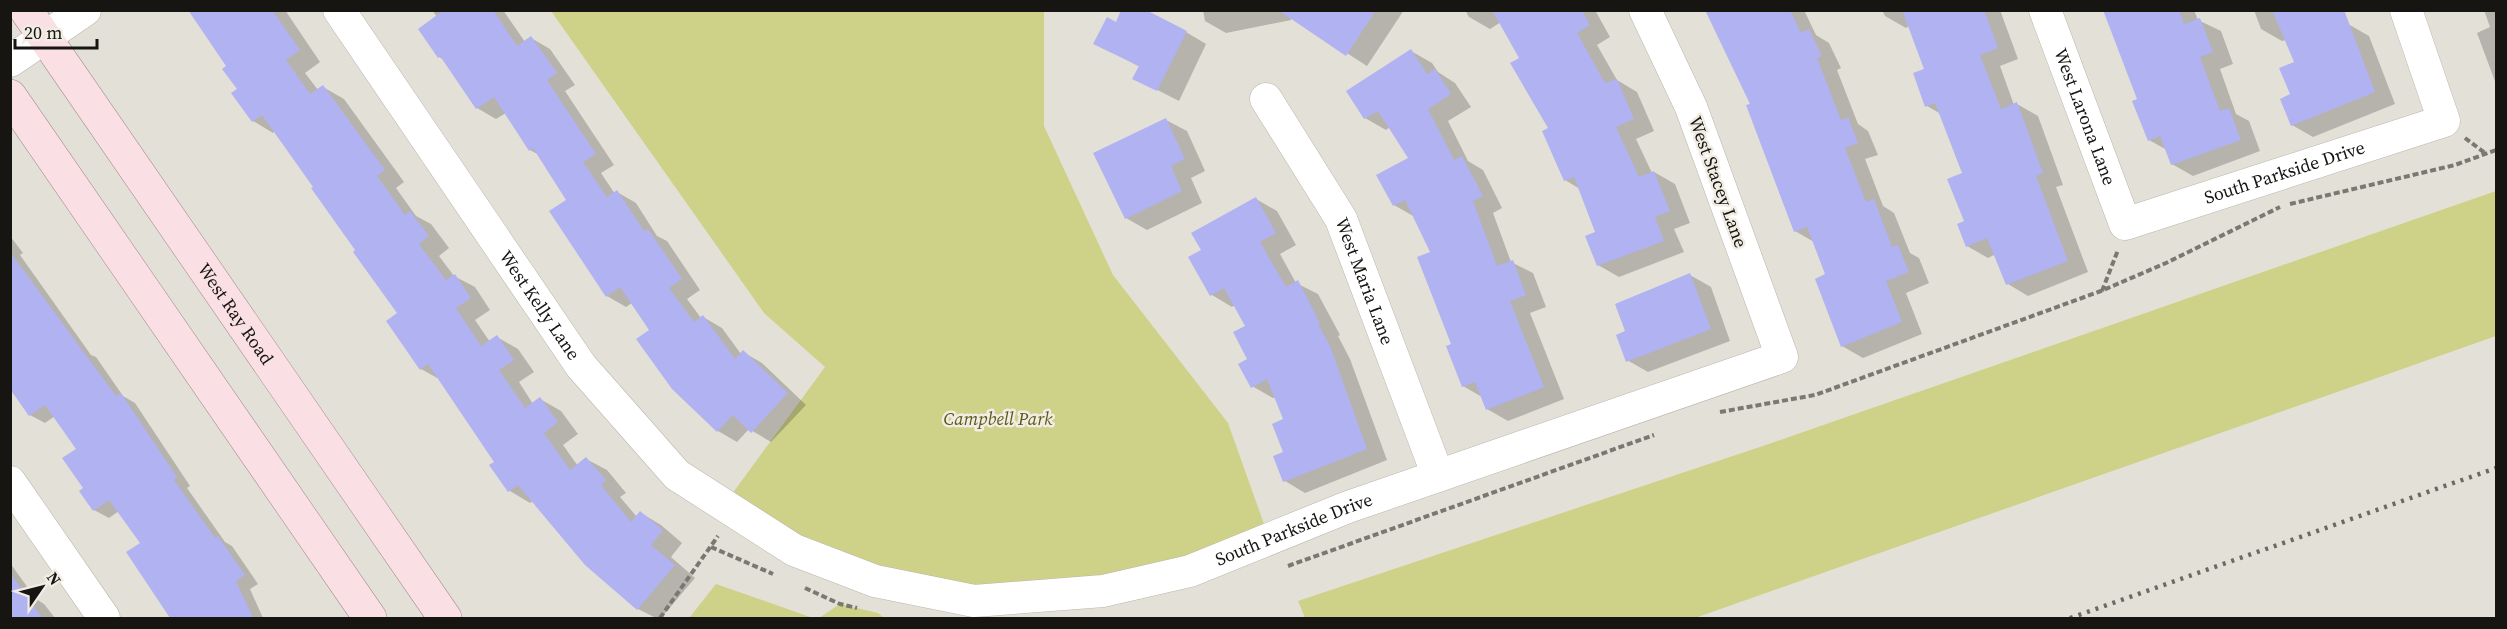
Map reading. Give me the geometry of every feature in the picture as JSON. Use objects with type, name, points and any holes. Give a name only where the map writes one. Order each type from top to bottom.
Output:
[{"type":"main road","name":"West Ray Road","points":[[26,10],[445,618]]},
{"type":"main road","points":[[10,96],[370,618]]},
{"type":"street","points":[[14,59],[85,10]]},
{"type":"street","name":"West Kelly Lane","points":[[339,10],[581,366],[678,475],[794,550]]},
{"type":"street","name":"West Stacey Lane","points":[[1645,10],[1691,107],[1782,357]]},
{"type":"street","name":"West Larona Lane","points":[[2045,10],[2125,224]]},
{"type":"street","name":"South Parkside Drive","points":[[2125,224],[2445,121],[2406,10]]},
{"type":"street","name":"West Maria Lane","points":[[1266,99],[1341,219],[1438,476]]},
{"type":"street","name":"South Parkside Drive","points":[[794,550],[876,581],[974,601],[1103,591],[1190,571],[1348,507],[1782,357]]},
{"type":"street","points":[[10,482],[104,618]]},
{"type":"path","points":[[1717,412],[1815,395],[2102,291],[2166,263],[2280,207],[2455,165],[2496,150]]},
{"type":"path","points":[[2102,291],[2117,253],[2125,224]]},
{"type":"path","points":[[1281,568],[1663,432]]},
{"type":"path","points":[[660,618],[734,511]]},
{"type":"green space","name":"Campbell Park","points":[[551,11],[1044,11],[1044,126],[1113,275],[1228,423],[1269,538],[1103,591],[875,581],[724,505],[825,367],[764,313]]},
{"type":"green space","points":[[2496,191],[2496,336],[1695,618],[1305,618],[1298,601],[1760,447]]},
{"type":"green space","points":[[716,584],[813,618],[689,618]]},
{"type":"green space","points":[[840,604],[878,613],[884,618],[819,618]]},
{"type":"building","points":[[188,10],[272,10],[300,50],[286,60],[310,94],[323,85],[385,170],[377,176],[405,215],[410,211],[429,236],[419,244],[446,280],[455,274],[471,298],[456,308],[481,346],[497,335],[514,360],[499,370],[525,408],[540,397],[558,422],[544,433],[570,470],[586,457],[606,480],[601,485],[631,522],[640,511],[663,530],[651,545],[675,565],[637,610],[585,565],[518,485],[508,492],[489,465],[494,462],[428,364],[420,370],[386,321],[397,313],[353,252],[355,250],[311,188],[313,187],[262,115],[252,122],[231,93],[237,89],[222,69],[226,66]]},
{"type":"building","points":[[444,10],[493,10],[517,46],[531,36],[557,73],[547,80],[596,154],[583,162],[607,197],[617,190],[644,231],[648,229],[682,279],[669,288],[694,322],[703,315],[735,359],[743,350],[788,393],[751,433],[733,415],[717,432],[672,389],[636,339],[649,330],[620,287],[606,297],[549,211],[566,200],[533,148],[529,151],[494,97],[476,109],[440,56],[438,58],[418,29]]},
{"type":"building","points":[[1121,10],[1146,10],[1187,31],[1157,91],[1132,79],[1139,66],[1093,44],[1107,17],[1116,22]]},
{"type":"building","points":[[1278,10],[1376,10],[1346,56]]},
{"type":"building","points":[[1492,10],[1582,10],[1590,25],[1577,33],[1605,83],[1617,79],[1634,119],[1616,127],[1639,177],[1654,171],[1670,211],[1655,217],[1664,241],[1597,266],[1585,236],[1595,232],[1574,177],[1564,181],[1542,131],[1548,128],[1510,63],[1519,58]]},
{"type":"building","points":[[1705,10],[1790,10],[1801,33],[1809,29],[1822,56],[1817,58],[1841,120],[1848,117],[1858,143],[1845,148],[1866,202],[1874,199],[1892,247],[1898,245],[1909,272],[1886,281],[1902,322],[1841,347],[1815,279],[1825,274],[1807,227],[1794,232],[1746,105],[1750,104]]},
{"type":"building","points":[[1902,10],[1984,10],[1998,48],[1980,55],[2001,109],[2017,102],[2043,173],[2036,176],[2068,261],[2006,285],[1987,238],[1966,247],[1957,224],[1964,221],[1947,179],[1962,173],[1935,103],[1925,107],[1913,73],[1924,69]]},
{"type":"building","points":[[2103,10],[2179,10],[2184,24],[2200,18],[2213,52],[2200,57],[2220,111],[2229,108],[2241,140],[2171,165],[2160,136],[2148,141],[2132,101],[2137,99]]},
{"type":"building","points":[[2272,10],[2344,10],[2375,92],[2291,126],[2280,99],[2290,94],[2279,68],[2294,62]]},
{"type":"building","points":[[1411,49],[1427,74],[1435,69],[1451,94],[1428,109],[1454,160],[1462,156],[1483,196],[1473,201],[1497,266],[1513,260],[1526,295],[1510,301],[1544,387],[1486,410],[1475,382],[1462,387],[1446,346],[1451,344],[1417,257],[1430,252],[1405,200],[1393,206],[1376,175],[1408,158],[1378,111],[1364,119],[1346,91]]},
{"type":"building","points":[[1166,118],[1185,159],[1171,166],[1182,191],[1125,219],[1093,153]]},
{"type":"building","points":[[1256,197],[1276,233],[1260,242],[1286,287],[1298,280],[1330,346],[1367,449],[1283,482],[1273,456],[1283,452],[1272,424],[1283,419],[1267,379],[1251,388],[1238,364],[1247,359],[1233,332],[1245,326],[1224,288],[1210,296],[1188,257],[1201,250],[1191,233]]},
{"type":"building","points":[[10,252],[116,396],[121,393],[177,477],[174,480],[215,538],[218,536],[245,575],[236,581],[253,618],[170,618],[126,552],[140,543],[109,500],[93,511],[79,491],[83,488],[62,458],[76,449],[45,405],[29,416],[10,389]]},
{"type":"building","points":[[1690,273],[1711,329],[1626,362],[1616,335],[1625,331],[1615,304]]},
{"type":"building","points":[[10,573],[42,618],[10,618]]},
{"type":"railway","points":[[2070,618],[2496,468]]}]
